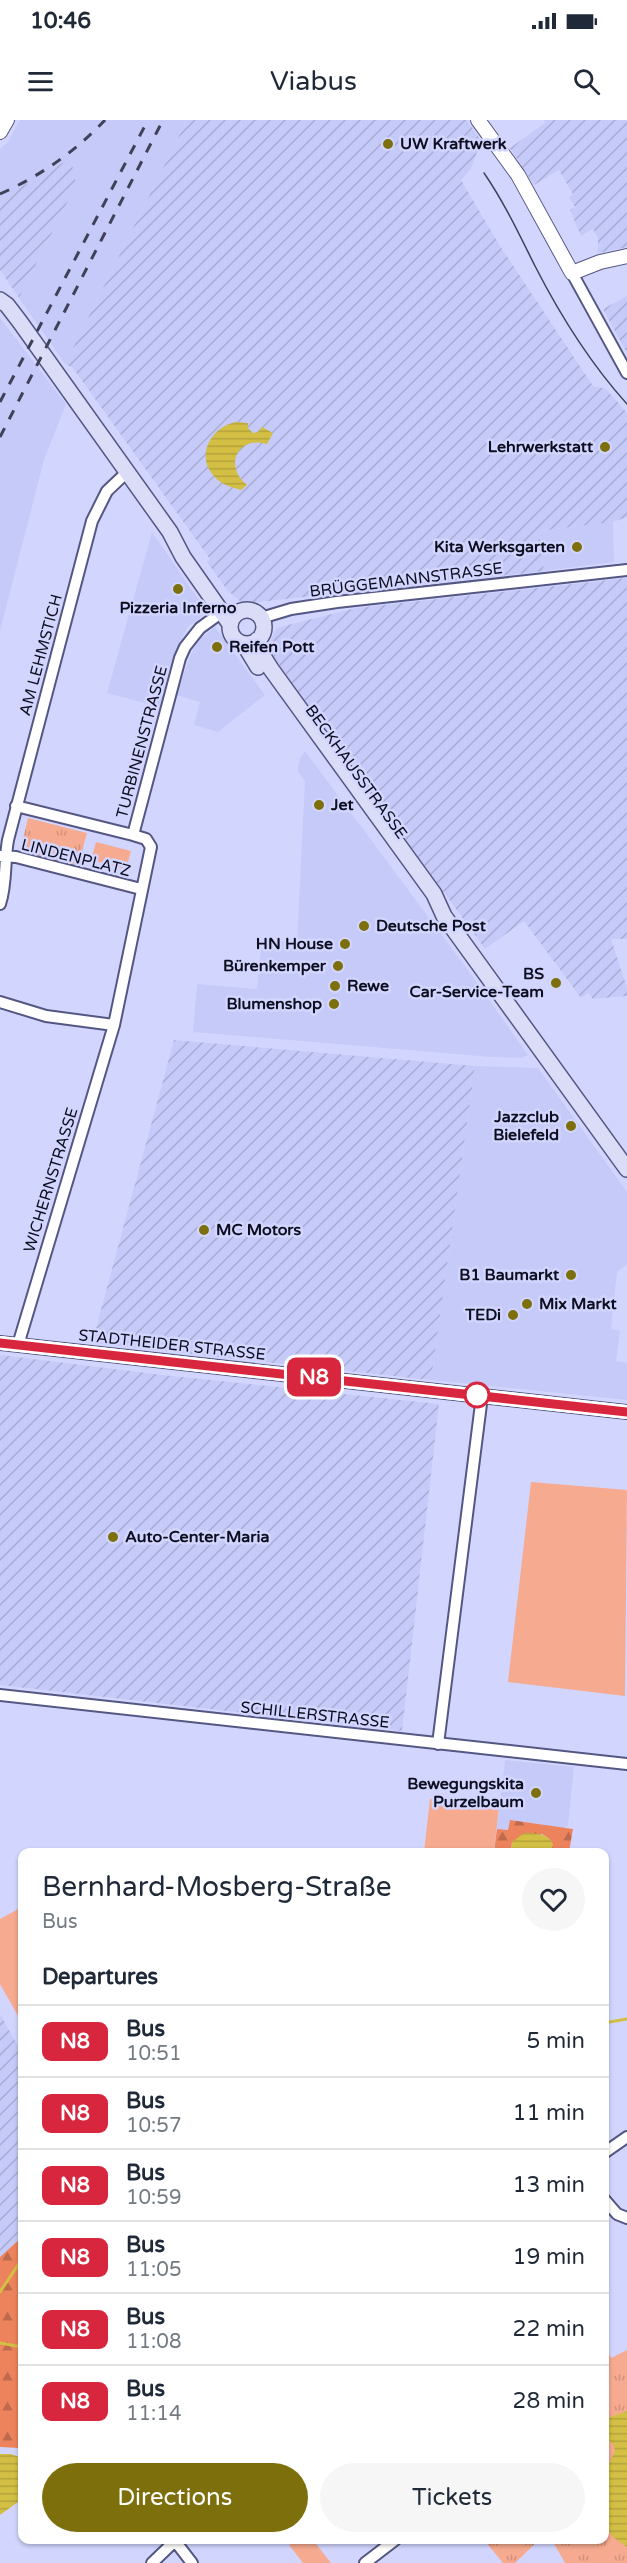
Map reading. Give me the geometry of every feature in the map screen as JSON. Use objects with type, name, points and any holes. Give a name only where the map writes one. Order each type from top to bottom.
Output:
[{"type":"main road","points":[[0,287],[4,302],[170,532],[183,556],[229,616],[232,637],[251,642],[264,629],[261,618],[253,611],[242,610],[229,616]]},
{"type":"main road","name":"BECKHAUSSTRASSE","points":[[251,642],[434,894],[444,916],[627,1169]]},
{"type":"street","points":[[0,132],[7,120]]},
{"type":"street","points":[[478,120],[522,182],[627,373]]},
{"type":"street","points":[[572,273],[600,262],[627,256]]},
{"type":"street","name":"AM LEHMSTICH","points":[[0,904],[6,879],[2,857],[92,521],[107,491],[127,472]]},
{"type":"street","name":"BRÜGGEMANNSTRASSE","points":[[261,618],[291,609],[348,601],[627,570]]},
{"type":"street","name":"TURBINENSTRASSE","points":[[114,1025],[151,847],[146,839],[133,836],[180,658],[185,647],[200,628],[229,616]]},
{"type":"street","points":[[16,806],[133,836]]},
{"type":"street","name":"LINDENPLATZ","points":[[2,857],[16,857],[141,889]]},
{"type":"street","points":[[0,1002],[46,1016],[114,1025]]},
{"type":"street","name":"WICHERNSTRASSE","points":[[18,1345],[114,1025]]},
{"type":"street","name":"STADTHEIDER STRASSE","points":[[0,1343],[627,1412]]},
{"type":"street","points":[[438,1744],[482,1396]]},
{"type":"street","name":"SCHILLERSTRASSE","points":[[0,1695],[627,1764]]},
{"type":"street","points":[[609,2150],[627,2137]]},
{"type":"street","points":[[609,2205],[617,2214],[627,2218]]},
{"type":"street","points":[[152,2563],[172,2544]]},
{"type":"street","points":[[179,2544],[192,2563]]},
{"type":"street","points":[[365,2563],[389,2544]]},
{"type":"shaded area","points":[[20,120],[187,120],[65,364],[19,298],[64,209],[74,182],[71,159],[0,199],[0,149],[8,142]]},
{"type":"shaded area","points":[[187,120],[467,120],[481,141],[471,169],[461,180],[500,246],[593,386],[606,389],[627,413],[627,517],[613,522],[539,531],[544,571],[249,603],[240,601],[227,590],[207,562],[210,559],[73,368],[65,364]]},
{"type":"shaded area","points":[[544,120],[627,120],[627,247],[598,253],[598,238],[593,229],[581,236],[570,210],[575,207],[569,198],[573,194],[559,170],[534,185],[510,148],[545,123]]},
{"type":"shaded area","points":[[71,158],[76,185],[19,298],[0,270],[0,199]]},
{"type":"shaded area","points":[[627,296],[627,353],[603,309]]},
{"type":"shaded area","points":[[0,318],[66,404],[44,460],[0,631]]},
{"type":"shaded area","points":[[236,422],[248,423],[248,428],[253,433],[258,432],[262,427],[273,433],[267,444],[257,442],[248,444],[237,454],[236,469],[247,485],[241,490],[219,481],[208,467],[206,458],[206,450],[214,435],[220,429]]},
{"type":"shaded area","name":"Kita Werksgarten","points":[[613,522],[614,562],[544,571],[539,531]]},
{"type":"shaded area","points":[[152,532],[207,612],[188,627],[180,642],[167,674],[160,707],[107,693]]},
{"type":"shaded area","points":[[627,578],[627,939],[611,939],[627,988],[627,996],[593,999],[588,993],[581,998],[524,921],[485,949],[275,659],[270,644],[275,630],[280,627],[356,608]]},
{"type":"shaded area","points":[[215,627],[265,695],[218,732],[194,725],[200,702],[176,695],[191,654],[199,640]]},
{"type":"shaded area","points":[[305,751],[528,1055],[522,1058],[491,1057],[193,1032],[197,984],[257,989],[262,940],[297,942],[305,781],[297,770]]},
{"type":"shaded area","points":[[174,1040],[475,1066],[431,1380],[92,1343]]},
{"type":"shaded area","points":[[475,1066],[538,1068],[627,1192],[627,1264],[617,1272],[611,1329],[620,1331],[616,1361],[627,1363],[627,1400],[431,1380]]},
{"type":"shaded area","points":[[0,1355],[439,1404],[402,1731],[0,1685]]},
{"type":"shaded area","name":"Bewegungskita Purzelbaum","points":[[505,1760],[574,1767],[568,1825],[564,1828],[510,1820],[509,1830],[497,1829]]},
{"type":"shaded area","points":[[524,1833],[544,1836],[553,1844],[552,1848],[511,1848],[512,1842]]},
{"type":"shaded area","points":[[0,2014],[18,2046],[18,2241],[0,2257]]},
{"type":"shaded area","points":[[627,2411],[627,2547],[609,2532],[609,2463],[615,2450],[609,2440],[609,2418]]},
{"type":"shaded area","points":[[0,2454],[11,2454],[18,2457],[18,2502],[0,2515]]},
{"type":"green space","points":[[28,818],[87,833],[78,865],[20,851]]},
{"type":"green space","points":[[96,842],[131,851],[126,869],[91,860]]},
{"type":"green space","points":[[531,1482],[627,1490],[625,1696],[508,1682]]},
{"type":"green space","points":[[430,1799],[499,1807],[494,1848],[424,1848]]},
{"type":"green space","points":[[510,1820],[573,1829],[570,1848],[552,1848],[551,1841],[542,1834],[512,1842],[511,1848],[495,1848],[497,1829],[508,1830]]},
{"type":"green space","points":[[18,1909],[18,2016],[0,1984],[0,1919]]},
{"type":"green space","points":[[18,2241],[18,2448],[0,2447],[0,2257]]},
{"type":"green space","points":[[627,2350],[627,2563],[565,2563],[554,2544],[609,2544],[609,2354],[611,2358]]},
{"type":"green space","points":[[316,2544],[331,2563],[303,2563],[289,2545]]},
{"type":"green space","points":[[487,2544],[535,2544],[515,2563],[503,2563]]},
{"type":"waterway","points":[[609,2022],[627,2019]]},
{"type":"waterway","points":[[0,2292],[18,2265]]},
{"type":"waterway","points":[[0,2343],[18,2346]]},
{"type":"tram line","points":[[484,173],[505,207],[565,320],[588,355],[627,404]]},
{"type":"railway","points":[[0,194],[56,162],[82,143],[105,120]]},
{"type":"railway","points":[[0,402],[148,120]]},
{"type":"railway","points":[[0,437],[163,120]]},
{"type":"bus line","name":"N8","points":[[0,1343],[627,1412]]},
{"type":"place","name":"UW Kraftwerk","points":[[388,144]]},
{"type":"place","name":"Lehrwerkstatt","points":[[605,447]]},
{"type":"place","name":"Kita Werksgarten","points":[[577,547]]},
{"type":"place","name":"Pizzeria Inferno","points":[[178,589]]},
{"type":"place","name":"Reifen Pott","points":[[217,647]]},
{"type":"place","name":"Jet","points":[[319,805]]},
{"type":"place","name":"Deutsche Post","points":[[364,926]]},
{"type":"place","name":"HN House","points":[[345,944]]},
{"type":"place","name":"Bürenkemper","points":[[338,966]]},
{"type":"place","name":"BS Car-Service-Team","points":[[556,983]]},
{"type":"place","name":"Rewe","points":[[335,986]]},
{"type":"place","name":"Blumenshop","points":[[334,1004]]},
{"type":"place","name":"Jazzclub Bielefeld","points":[[571,1126]]},
{"type":"place","name":"MC Motors","points":[[204,1230]]},
{"type":"place","name":"B1 Baumarkt","points":[[571,1275]]},
{"type":"place","name":"Mix Markt","points":[[527,1304]]},
{"type":"place","name":"TEDi","points":[[513,1315]]},
{"type":"place","name":"Auto-Center-Maria","points":[[113,1537]]},
{"type":"place","name":"Bewegungskita Purzelbaum","points":[[536,1793]]}]
